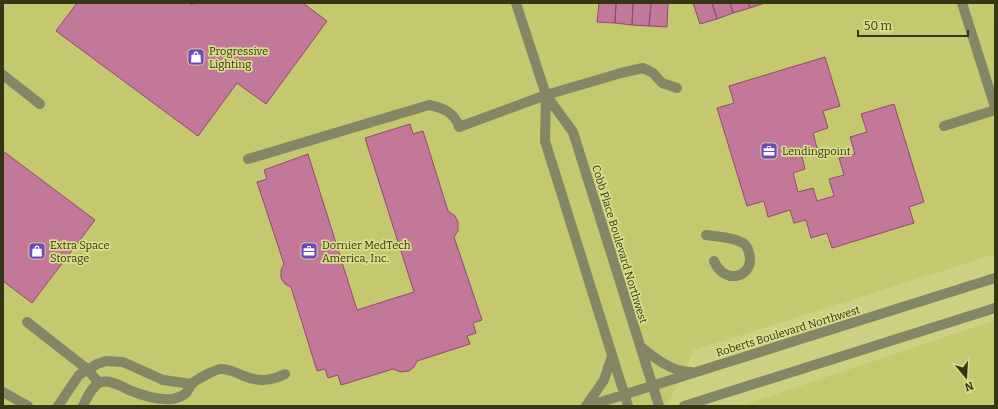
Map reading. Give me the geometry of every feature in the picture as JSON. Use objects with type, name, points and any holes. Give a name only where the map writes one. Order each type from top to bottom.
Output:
[{"type":"street","name":"Cobb Place Boulevard Northwest","points":[[516,3],[546,96],[573,132],[659,406]]},
{"type":"street","points":[[944,126],[995,109],[962,3]]},
{"type":"street","points":[[248,159],[429,105],[447,110],[457,120],[459,127],[546,96],[643,68],[653,73],[662,83],[678,88]]},
{"type":"street","points":[[3,75],[40,104]]},
{"type":"street","name":"Cobb Place Boulevard Northwest","points":[[546,96],[545,141],[628,406]]},
{"type":"street","points":[[706,235],[737,240],[744,243],[748,247],[751,259],[748,268],[741,275],[733,277],[724,275],[718,269],[714,261]]},
{"type":"street","name":"Roberts Boulevard Northwest","points":[[587,406],[995,278]]},
{"type":"street","points":[[684,406],[699,403],[995,308]]},
{"type":"street","points":[[27,322],[87,369],[99,383]]},
{"type":"street","points":[[640,346],[665,364],[681,371],[695,372]]},
{"type":"street","points":[[587,406],[604,380],[612,356]]},
{"type":"street","points":[[58,406],[79,375],[87,369],[106,361],[123,362],[163,380],[192,384]]},
{"type":"street","points":[[83,406],[90,392],[99,383],[104,381],[109,381],[131,390],[164,399],[175,398],[185,394],[192,384],[219,369],[232,370],[259,380],[274,379],[285,374]]},
{"type":"street","points":[[3,392],[28,406]]},
{"type":"shaded area","points":[[3,3],[995,3],[995,254],[694,350],[667,406],[3,406]]},
{"type":"shaded area","points":[[995,320],[995,406],[740,406],[994,321]]},
{"type":"building","name":"Progressive Lighting","points":[[77,3],[190,3],[192,5],[193,3],[303,3],[327,21],[266,104],[237,83],[198,136],[56,31]]},
{"type":"building","points":[[599,3],[616,3],[615,23],[597,22]]},
{"type":"building","points":[[616,3],[633,3],[632,25],[615,23]]},
{"type":"building","points":[[633,3],[651,3],[649,26],[632,25]]},
{"type":"building","points":[[651,3],[668,3],[667,27],[649,26]]},
{"type":"building","points":[[693,3],[712,3],[717,19],[700,24]]},
{"type":"building","points":[[712,3],[730,3],[733,13],[717,19]]},
{"type":"building","points":[[730,3],[748,3],[750,8],[733,13]]},
{"type":"building","points":[[748,3],[765,3],[750,8]]},
{"type":"building","name":"Lendingpoint","points":[[825,57],[840,106],[823,111],[828,128],[813,133],[817,148],[801,153],[805,169],[793,173],[798,192],[813,188],[817,201],[834,196],[829,179],[844,175],[839,158],[855,154],[850,137],[867,132],[861,114],[894,104],[924,202],[909,207],[914,223],[832,248],[827,233],[811,238],[806,220],[794,223],[790,210],[768,217],[764,201],[747,206],[717,108],[734,103],[729,86]]},
{"type":"building","name":"Dornier MedTech America, Inc.","points":[[410,124],[413,134],[423,131],[448,211],[455,216],[458,222],[458,231],[454,237],[482,320],[473,323],[476,333],[467,336],[470,344],[417,361],[414,367],[409,371],[401,372],[393,369],[341,385],[338,375],[328,378],[325,369],[317,371],[291,287],[285,284],[281,278],[281,270],[284,264],[257,182],[267,179],[264,170],[308,154],[357,310],[414,292],[365,138]]},
{"type":"building","name":"Extra Space Storage","points":[[3,151],[95,220],[32,303],[3,281]]},
{"type":"place","name":"Progressive Lighting","points":[[196,57]]},
{"type":"place","name":"Lendingpoint","points":[[769,151]]},
{"type":"place","name":"Extra Space Storage","points":[[37,251]]},
{"type":"place","name":"Dornier MedTech America, Inc.","points":[[309,251]]}]
